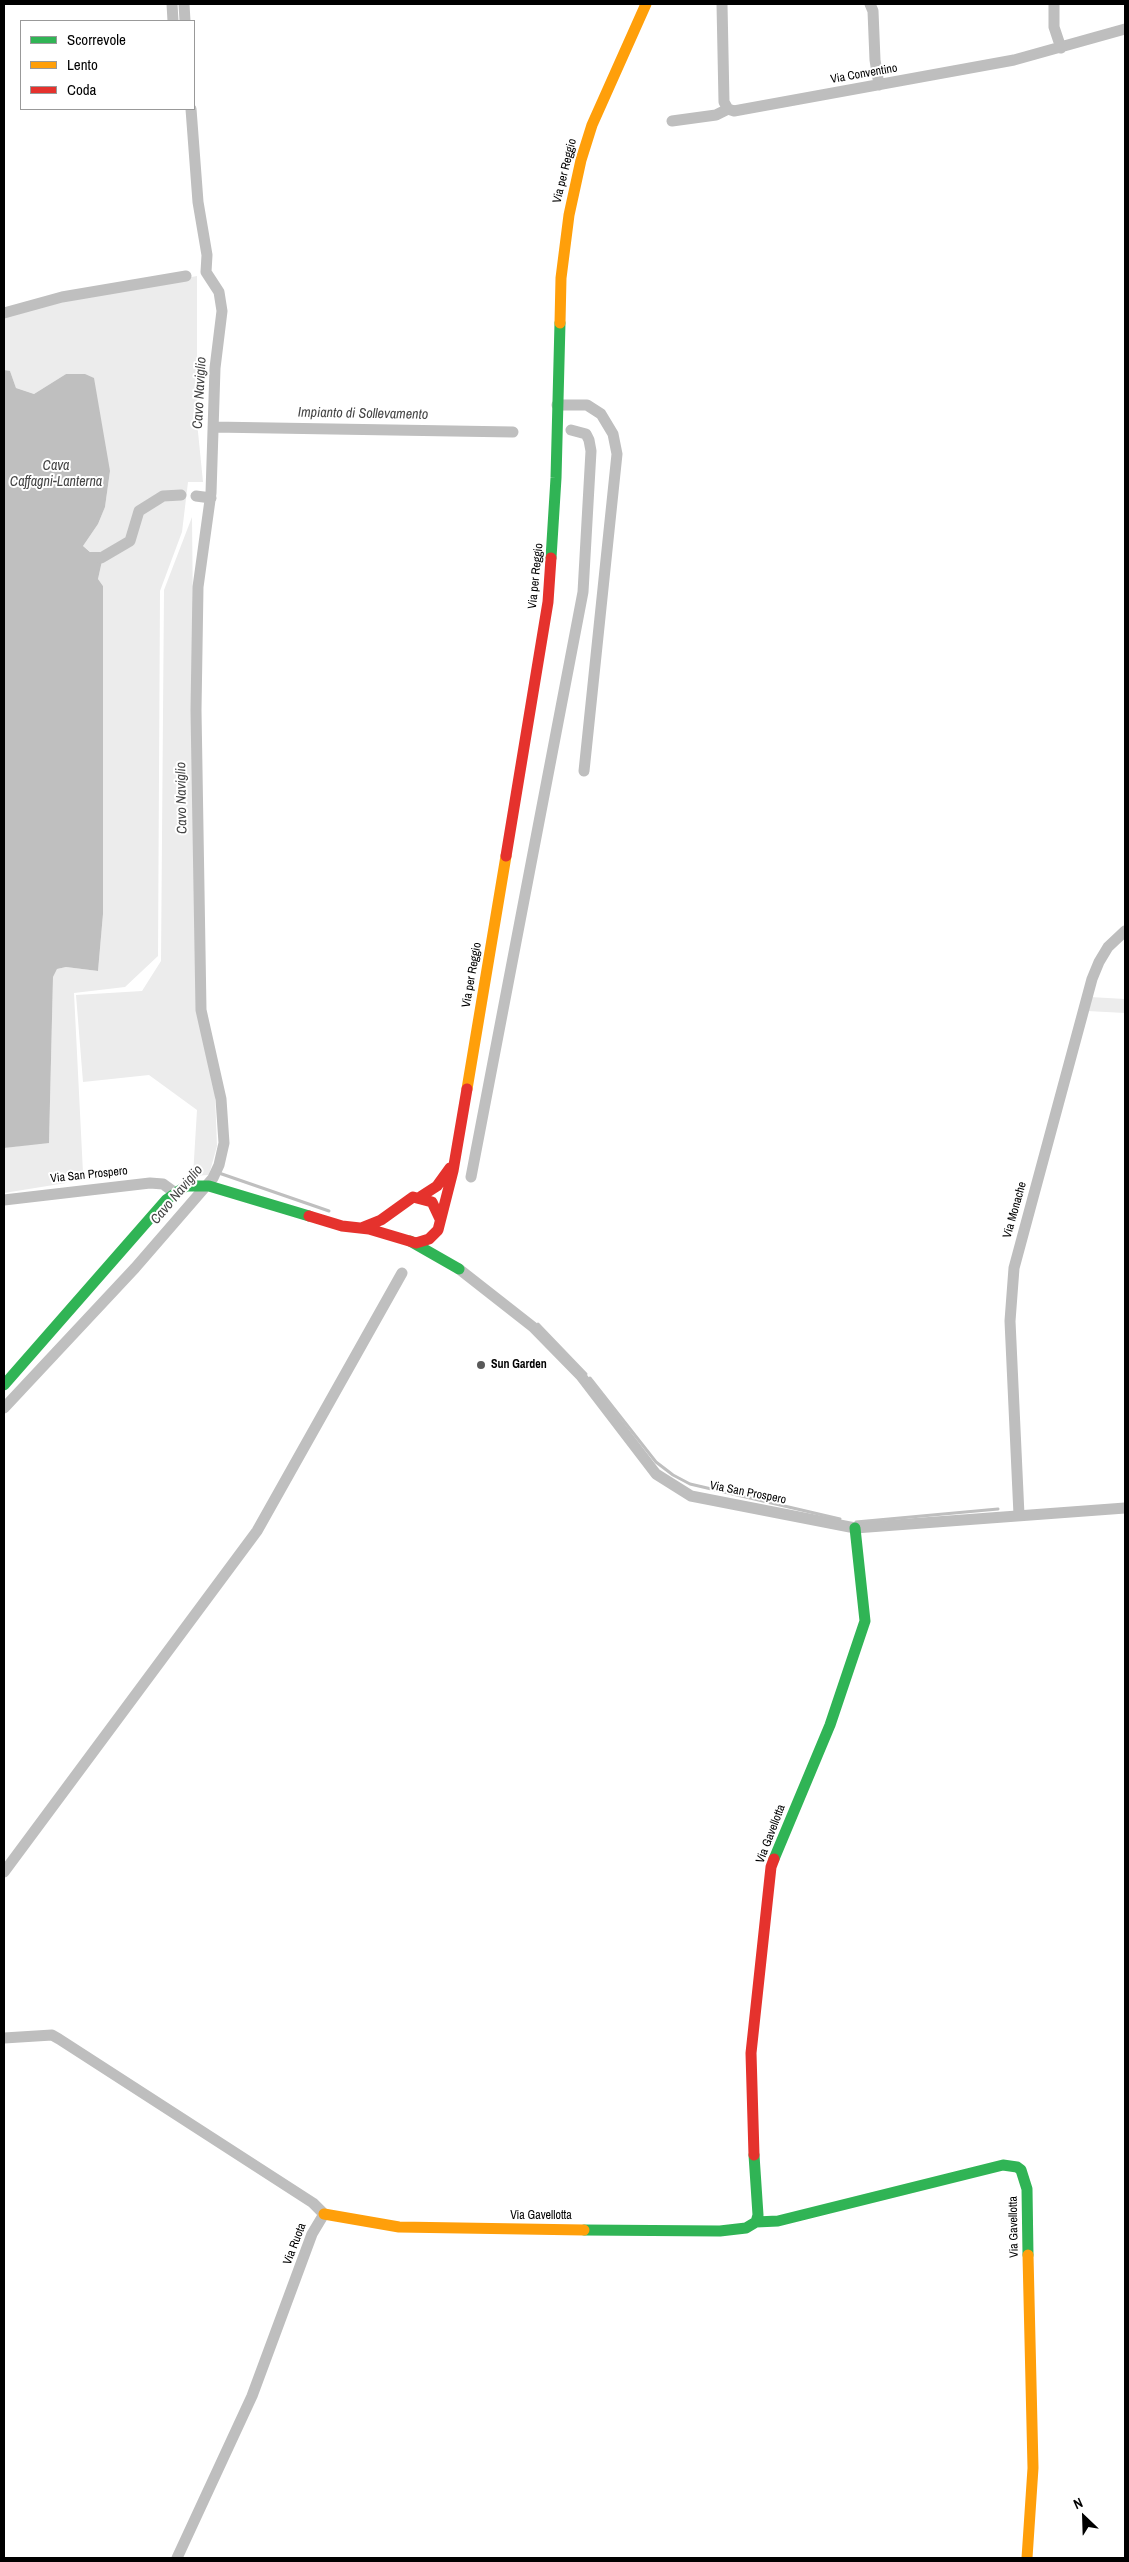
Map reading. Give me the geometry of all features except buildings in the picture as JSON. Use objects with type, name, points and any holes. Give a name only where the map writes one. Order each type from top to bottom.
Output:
[{"type":"main road","name":"Via per Reggio","points":[[439,1224],[454,1159],[548,602],[554,520],[562,261],[572,199],[581,160],[598,110],[646,4]]},
{"type":"main road","name":"Via per Reggio","points":[[359,1228],[381,1220],[407,1200],[420,1197],[441,1182],[454,1159]]},
{"type":"main road","points":[[4,1385],[174,1192],[191,1185],[217,1188],[342,1226],[423,1242],[434,1235],[439,1224],[436,1207],[420,1197]]},
{"type":"main road","points":[[398,1208],[395,1220],[397,1229],[406,1239]]},
{"type":"main road","name":"Via San Prospero","points":[[439,1224],[442,1244],[459,1269]]},
{"type":"main road","name":"Via San Prospero","points":[[406,1239],[459,1269]]},
{"type":"main road","name":"Via Gavellotta","points":[[756,2222],[758,2216],[752,2129],[751,2052],[771,1867],[830,1725],[865,1621],[855,1528]]},
{"type":"main road","name":"Via Gavellotta","points":[[324,2214],[389,2226],[442,2229],[720,2231],[746,2228],[756,2222],[778,2221],[1003,2165],[1017,2166],[1021,2170],[1027,2189],[1033,2468],[1027,2558]]},
{"type":"street","points":[[172,4],[173,20]]},
{"type":"street","points":[[722,4],[724,102],[728,109]]},
{"type":"street","points":[[870,4],[873,11],[875,60],[879,85]]},
{"type":"street","points":[[1054,4],[1054,27],[1061,48]]},
{"type":"street","name":"Via Conventino","points":[[672,120],[716,116],[728,109],[734,111],[879,85],[1061,48],[1125,29]]},
{"type":"street","points":[[557,405],[587,405],[601,414],[613,434],[617,454],[584,771]]},
{"type":"street","name":"Via Monache","points":[[1019,1515],[1010,1321],[1014,1268],[1092,979],[1108,947],[1125,931]]},
{"type":"street","name":"Via San Prospero","points":[[4,1200],[150,1183],[163,1184],[174,1192]]},
{"type":"street","name":"Via San Prospero","points":[[459,1269],[533,1327],[582,1376],[656,1474],[690,1496],[855,1528],[1125,1508]]},
{"type":"street","points":[[4,2038],[52,2035],[263,2170],[313,2203],[324,2214]]},
{"type":"street","name":"Via Ruota","points":[[178,2558],[252,2396],[312,2234],[324,2214]]},
{"type":"shaded area","points":[[197,276],[197,422],[203,482],[188,482],[182,532],[160,591],[158,956],[125,987],[74,993],[83,1173],[70,1174],[66,1183],[4,1193],[4,1148],[49,1142],[53,977],[57,969],[66,967],[98,971],[103,914],[103,586],[98,579],[102,561],[83,546],[98,524],[105,507],[110,471],[66,374],[34,394],[16,388],[10,371],[4,370],[4,316],[49,303]]},
{"type":"shaded area","points":[[192,517],[197,1010],[215,1094],[217,1146],[209,1175],[193,1176],[197,1110],[149,1075],[83,1082],[76,995],[142,991],[161,961],[164,590]]},
{"type":"shaded area","points":[[1090,997],[1125,999],[1125,1013],[1087,1011]]},
{"type":"water","name":"Cava Caffagni-Lanterna","points":[[4,370],[10,371],[16,388],[34,394],[66,374],[85,374],[94,378],[110,471],[105,507],[98,524],[83,546],[90,552],[100,552],[102,561],[98,579],[103,586],[103,914],[98,971],[66,967],[57,969],[53,977],[49,1143],[4,1148]]},
{"type":"waterway","name":"Cavo Naviglio","points":[[184,4],[185,20]]},
{"type":"waterway","name":"Cavo Naviglio","points":[[4,1408],[135,1268],[213,1178],[219,1165],[224,1143],[221,1099],[201,1010],[196,710],[198,587],[211,493],[215,368],[222,311],[219,292],[206,272],[207,255],[198,202],[191,110]]},
{"type":"waterway","points":[[4,313],[62,297],[186,276]]},
{"type":"waterway","name":"Impianto di Sollevamento","points":[[213,427],[513,432]]},
{"type":"waterway","points":[[471,1177],[583,592],[591,451],[586,434],[571,430]]},
{"type":"waterway","points":[[101,558],[130,541],[139,511],[163,496],[181,495]]},
{"type":"waterway","points":[[196,496],[211,498]]},
{"type":"waterway","points":[[216,1172],[329,1211]]},
{"type":"waterway","points":[[4,1872],[257,1531],[402,1273]]},
{"type":"waterway","points":[[538,1324],[586,1374]]},
{"type":"waterway","points":[[590,1378],[656,1462],[673,1475],[690,1484],[840,1519]]},
{"type":"waterway","points":[[856,1522],[998,1509]]},
{"type":"traffic: fast","points":[[551,558],[556,478],[560,323]]},
{"type":"traffic: fast","points":[[4,1385],[166,1200],[186,1186],[209,1186],[309,1216]]},
{"type":"traffic: fast","points":[[410,1241],[459,1269]]},
{"type":"traffic: fast","points":[[774,1859],[830,1725],[865,1621],[855,1528]]},
{"type":"traffic: fast","points":[[584,2230],[720,2231],[746,2228],[756,2222],[758,2215],[754,2155]]},
{"type":"traffic: fast","points":[[756,2222],[778,2221],[1003,2165],[1017,2167],[1021,2170],[1027,2189],[1028,2255]]},
{"type":"traffic: slow","points":[[560,323],[561,278],[569,215],[581,160],[592,125],[646,4]]},
{"type":"traffic: slow","points":[[467,1089],[506,856]]},
{"type":"traffic: slow","points":[[324,2214],[399,2227],[584,2230]]},
{"type":"traffic: slow","points":[[1027,2558],[1033,2468],[1028,2255]]},
{"type":"traffic: jam","points":[[506,856],[548,602],[551,558]]},
{"type":"traffic: jam","points":[[309,1216],[342,1226],[369,1229],[416,1243],[429,1239],[438,1230],[453,1171],[467,1089]]},
{"type":"traffic: jam","points":[[420,1197],[437,1186],[450,1168]]},
{"type":"traffic: jam","points":[[361,1228],[381,1220],[413,1197],[432,1202],[440,1219]]},
{"type":"traffic: jam","points":[[754,2155],[751,2053],[771,1867],[774,1859]]},
{"type":"place","name":"Sun Garden","points":[[481,1365]]}]
